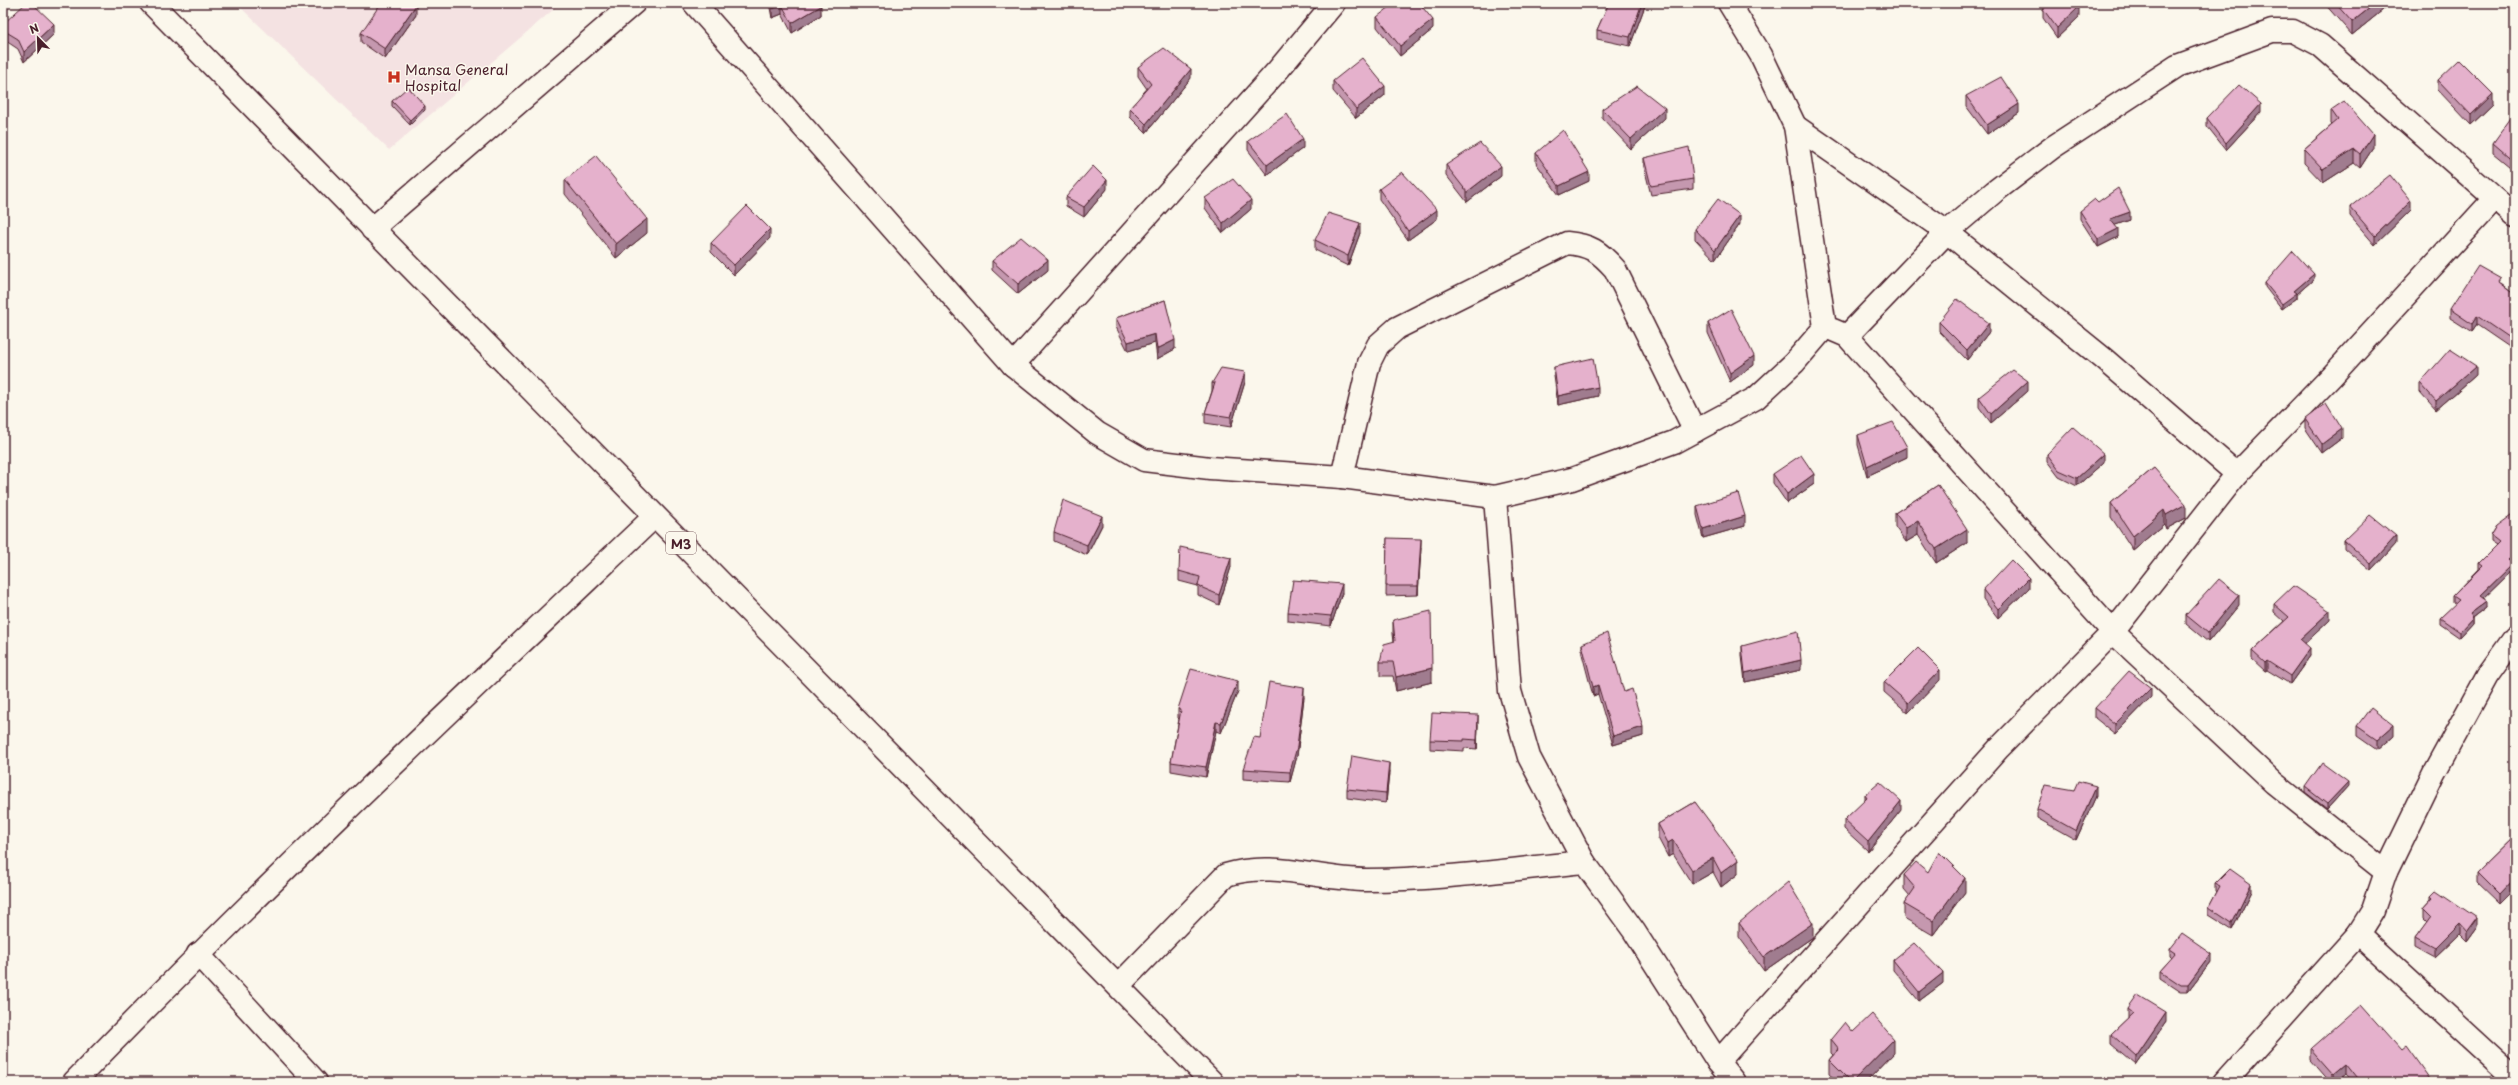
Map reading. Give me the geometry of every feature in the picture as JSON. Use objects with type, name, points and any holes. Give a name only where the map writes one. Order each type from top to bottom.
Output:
[{"type":"street","name":"M3","points":[[151,3],[1212,1082]]},
{"type":"street","points":[[372,229],[634,3]]},
{"type":"street","points":[[694,3],[1014,365],[1097,433],[1144,460],[1210,468],[1342,477],[1495,497],[1572,479],[1674,442],[1756,398],[1794,363],[1825,327],[1795,126],[1761,55],[1729,3]]},
{"type":"street","points":[[1014,365],[1273,76],[1334,3]]},
{"type":"street","points":[[1847,336],[1947,232],[1994,192],[2053,147],[2177,66],[2272,31],[2293,31],[2320,45],[2515,216]]},
{"type":"street","points":[[1795,126],[1947,232],[2104,359],[2237,474]]},
{"type":"street","points":[[1718,1062],[1999,748],[2113,632],[2237,474],[2331,377],[2494,198]]},
{"type":"street","points":[[1342,477],[1369,362],[1378,345],[1396,328],[1567,243],[1585,245],[1602,255],[1615,269],[1695,431]]},
{"type":"street","points":[[1825,327],[1847,336],[2113,632],[2274,783],[2386,872]]},
{"type":"street","points":[[1495,497],[1510,691],[1528,757],[1584,862],[1634,931],[1718,1062],[1734,1082]]},
{"type":"street","points":[[74,1082],[198,954],[416,742],[655,516]]},
{"type":"street","points":[[2225,1082],[2358,934],[2373,910],[2386,872],[2434,773],[2487,676],[2515,637]]},
{"type":"street","points":[[1118,986],[1226,876],[1243,870],[1273,868],[1365,880],[1425,878],[1584,862]]},
{"type":"street","points":[[2358,934],[2515,1078]]},
{"type":"street","points":[[198,954],[316,1082]]},
{"type":"shaded area","name":"Mansa General Hospital","points":[[236,3],[561,3],[389,150]]},
{"type":"building","points":[[26,3],[32,3],[54,24],[24,52],[18,39],[3,30],[3,24]]},
{"type":"building","points":[[381,3],[412,3],[416,5],[385,49],[361,33]]},
{"type":"building","points":[[771,3],[820,3],[821,6],[792,23],[782,5],[772,9]]},
{"type":"building","points":[[1395,3],[1419,3],[1433,20],[1400,46],[1377,17]]},
{"type":"building","points":[[1609,3],[1642,3],[1630,37],[1597,30]]},
{"type":"building","points":[[2048,3],[2076,3],[2079,7],[2057,28],[2043,9]]},
{"type":"building","points":[[2335,3],[2376,3],[2352,22]]},
{"type":"building","points":[[1164,48],[1191,69],[1146,124],[1130,108],[1151,84],[1138,67]]},
{"type":"building","points":[[1362,58],[1385,86],[1356,109],[1333,81]]},
{"type":"building","points":[[2459,60],[2493,94],[2471,115],[2438,80]]},
{"type":"building","points":[[2001,77],[2019,104],[1987,125],[1966,96]]},
{"type":"building","points":[[2239,85],[2261,104],[2226,143],[2207,118]]},
{"type":"building","points":[[1637,86],[1665,108],[1631,139],[1602,109]]},
{"type":"building","points":[[408,87],[425,106],[410,120],[392,101]]},
{"type":"building","points":[[2344,101],[2373,134],[2360,154],[2354,149],[2323,169],[2304,149],[2338,120],[2331,110]]},
{"type":"building","points":[[1287,114],[1303,139],[1267,165],[1248,141]]},
{"type":"building","points":[[2513,115],[2515,117],[2515,162],[2493,143]]},
{"type":"building","points":[[1563,130],[1589,172],[1559,186],[1536,153]]},
{"type":"building","points":[[1480,143],[1501,166],[1467,192],[1446,165]]},
{"type":"building","points":[[1689,147],[1693,179],[1651,186],[1644,158]]},
{"type":"building","points":[[596,156],[647,219],[616,244],[565,180]]},
{"type":"building","points":[[1093,166],[1107,180],[1084,207],[1066,197]]},
{"type":"building","points":[[1402,172],[1437,210],[1408,231],[1379,189]]},
{"type":"building","points":[[2390,175],[2411,201],[2375,236],[2350,207]]},
{"type":"building","points":[[1233,179],[1251,200],[1223,223],[1205,198]]},
{"type":"building","points":[[2118,188],[2130,212],[2110,219],[2118,229],[2098,239],[2080,211],[2095,199],[2098,202]]},
{"type":"building","points":[[1718,199],[1740,215],[1715,250],[1695,229]]},
{"type":"building","points":[[747,206],[770,229],[734,265],[711,243]]},
{"type":"building","points":[[1328,213],[1360,223],[1348,256],[1315,240]]},
{"type":"building","points":[[1021,237],[1048,260],[1018,284],[992,261]]},
{"type":"building","points":[[2293,251],[2314,274],[2294,291],[2297,293],[2282,304],[2265,283]]},
{"type":"building","points":[[2478,266],[2501,279],[2499,282],[2515,294],[2515,342],[2477,316],[2472,324],[2450,309]]},
{"type":"building","points":[[1957,299],[1989,323],[1967,350],[1939,322]]},
{"type":"building","points":[[1165,300],[1175,340],[1157,349],[1155,334],[1128,342],[1116,318]]},
{"type":"building","points":[[1731,309],[1754,356],[1730,373],[1708,323]]},
{"type":"building","points":[[2450,349],[2476,366],[2436,401],[2420,383]]},
{"type":"building","points":[[1593,358],[1598,387],[1558,396],[1554,367]]},
{"type":"building","points":[[1221,368],[1245,372],[1231,417],[1205,413],[1215,383],[1212,383]]},
{"type":"building","points":[[2013,370],[2028,381],[1991,414],[1979,397]]},
{"type":"building","points":[[2326,403],[2342,429],[2322,444],[2305,419]]},
{"type":"building","points":[[1893,422],[1907,447],[1867,466],[1858,435]]},
{"type":"building","points":[[2073,427],[2104,454],[2077,478],[2059,470],[2047,454]]},
{"type":"building","points":[[1801,455],[1814,474],[1787,494],[1773,474]]},
{"type":"building","points":[[2154,468],[2186,504],[2166,515],[2164,510],[2133,536],[2111,503]]},
{"type":"building","points":[[1938,485],[1967,529],[1936,549],[1918,521],[1906,528],[1895,513]]},
{"type":"building","points":[[1738,493],[1745,516],[1703,529],[1697,506]]},
{"type":"building","points":[[1063,500],[1102,516],[1087,545],[1054,532]]},
{"type":"building","points":[[2515,512],[2515,555],[2508,560],[2513,564],[2480,596],[2487,601],[2470,614],[2473,618],[2460,632],[2440,618],[2459,600],[2453,596],[2483,566],[2479,563],[2499,543],[2490,536],[2496,526]]},
{"type":"building","points":[[2370,515],[2396,536],[2371,564],[2344,540]]},
{"type":"building","points":[[1387,538],[1421,539],[1418,586],[1386,586]]},
{"type":"building","points":[[1180,547],[1231,558],[1219,595],[1198,586],[1200,577],[1179,571]]},
{"type":"building","points":[[2011,560],[2029,578],[1998,609],[1983,590]]},
{"type":"building","points":[[2219,579],[2239,595],[2208,633],[2186,615]]},
{"type":"building","points":[[1293,580],[1342,584],[1331,616],[1288,612]]},
{"type":"building","points":[[2293,586],[2330,611],[2300,639],[2310,648],[2290,676],[2267,661],[2265,663],[2252,651],[2289,617],[2274,604]]},
{"type":"building","points":[[1431,611],[1432,668],[1396,677],[1393,662],[1380,662],[1384,644],[1395,641],[1393,620]]},
{"type":"building","points":[[1798,631],[1801,660],[1745,673],[1742,646]]},
{"type":"building","points":[[1607,633],[1624,692],[1632,689],[1643,727],[1613,736],[1598,685],[1593,687],[1582,644]]},
{"type":"building","points":[[1918,648],[1940,670],[1908,703],[1884,682]]},
{"type":"building","points":[[1191,669],[1238,681],[1221,723],[1216,722],[1206,767],[1171,762],[1181,710],[1178,709]]},
{"type":"building","points":[[2129,671],[2151,688],[2115,724],[2095,708]]},
{"type":"building","points":[[1269,682],[1304,688],[1297,747],[1290,772],[1243,769],[1254,737],[1260,738]]},
{"type":"building","points":[[2371,707],[2394,725],[2377,740],[2357,726]]},
{"type":"building","points":[[1432,713],[1478,715],[1477,740],[1430,740]]},
{"type":"building","points":[[1352,756],[1389,763],[1386,793],[1347,789]]},
{"type":"building","points":[[2322,763],[2348,782],[2327,804],[2305,787]]},
{"type":"building","points":[[2078,781],[2096,786],[2076,831],[2037,809],[2045,785],[2074,790]]},
{"type":"building","points":[[1880,782],[1901,801],[1868,842],[1844,820],[1867,798],[1865,795]]},
{"type":"building","points":[[1695,802],[1738,860],[1721,873],[1713,858],[1692,870],[1673,840],[1668,843],[1658,824]]},
{"type":"building","points":[[2515,835],[2515,877],[2499,894],[2477,872]]},
{"type":"building","points":[[1939,852],[1965,878],[1933,921],[1904,904],[1915,888],[1904,875],[1916,862],[1928,872]]},
{"type":"building","points":[[2230,869],[2251,884],[2232,923],[2208,907],[2219,886],[2215,884]]},
{"type":"building","points":[[1788,882],[1813,923],[1764,957],[1739,923]]},
{"type":"building","points":[[2436,890],[2477,918],[2466,933],[2459,925],[2435,949],[2415,938],[2431,916],[2423,908],[2433,897],[2431,895]]},
{"type":"building","points":[[2182,934],[2211,954],[2188,985],[2181,985],[2160,971],[2176,953],[2170,949]]},
{"type":"building","points":[[1914,943],[1943,973],[1919,992],[1893,960]]},
{"type":"building","points":[[2138,995],[2166,1012],[2136,1056],[2111,1034],[2133,1013],[2128,1009]]},
{"type":"building","points":[[2361,1005],[2401,1050],[2406,1046],[2432,1082],[2361,1082],[2346,1063],[2334,1073],[2312,1048]]},
{"type":"building","points":[[1872,1014],[1894,1039],[1851,1082],[1829,1060],[1839,1049],[1831,1039],[1845,1022],[1853,1032]]},
{"type":"place","name":"Mansa General Hospital","points":[[394,77]]}]
